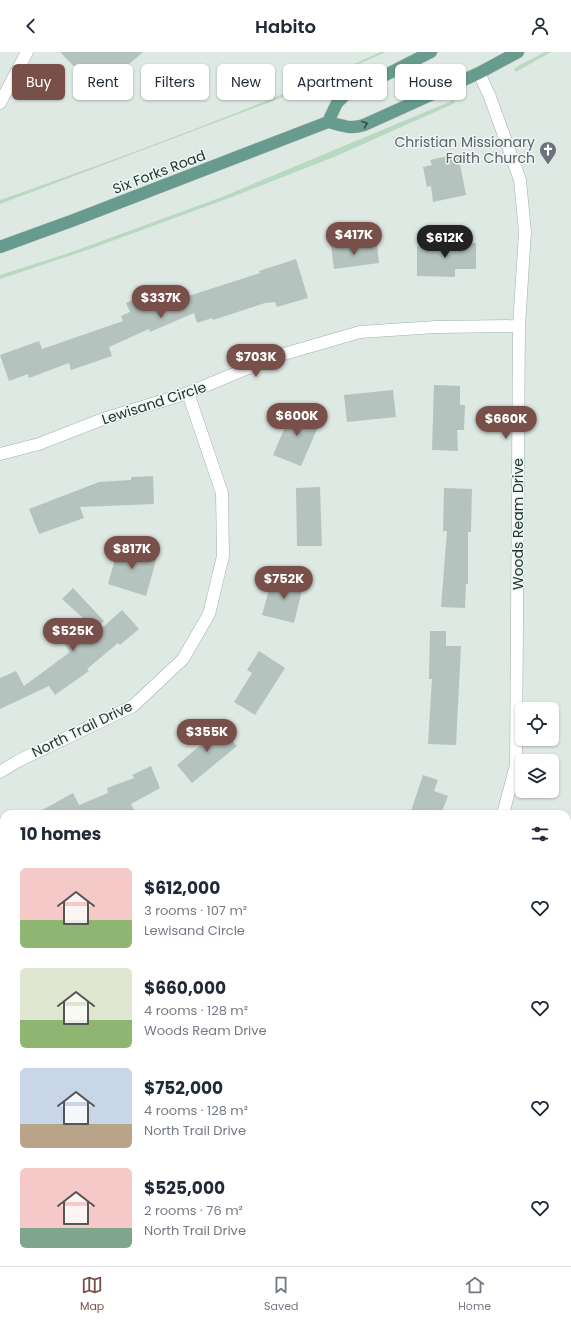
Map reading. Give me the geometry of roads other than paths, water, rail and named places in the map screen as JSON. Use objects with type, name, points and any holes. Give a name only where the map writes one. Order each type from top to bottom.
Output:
[{"type":"main road","points":[[431,52],[344,96],[337,103],[328,122],[345,128],[354,128],[364,125],[478,73],[518,52]]},
{"type":"main road","name":"Six Forks Road","points":[[0,247],[328,122]]},
{"type":"street","points":[[0,103],[27,52]]},
{"type":"street","name":"Woods Ream Drive","points":[[478,73],[490,97],[520,180],[525,232],[519,326],[516,765],[504,810]]},
{"type":"street","name":"Lewisand Circle","points":[[0,454],[39,444],[103,419],[188,393],[277,356],[360,332],[436,327],[519,326]]},
{"type":"street","name":"North Trail Drive","points":[[0,772],[18,761],[133,706],[183,659],[209,614],[223,556],[222,493],[188,393]]},
{"type":"place","name":"Christian Missionary Faith Church","points":[[548,165]]}]
